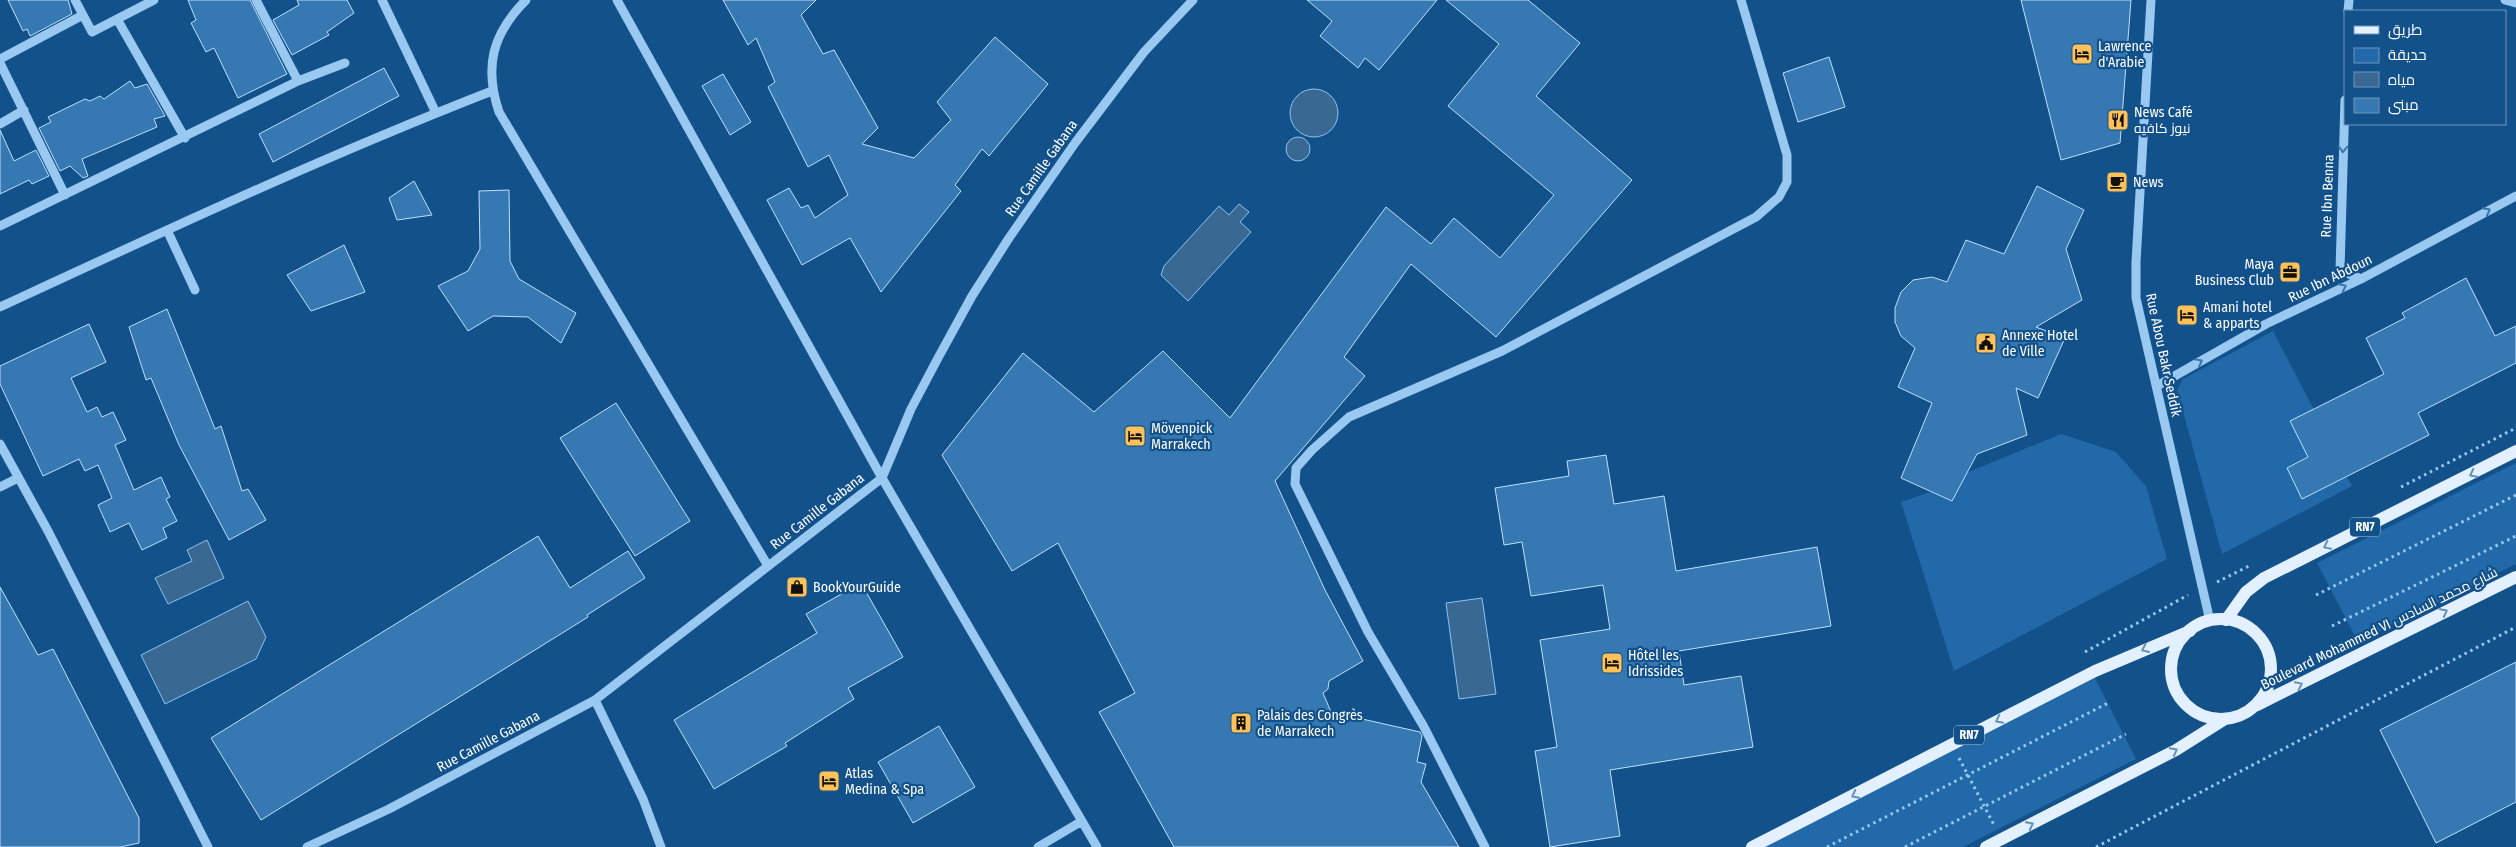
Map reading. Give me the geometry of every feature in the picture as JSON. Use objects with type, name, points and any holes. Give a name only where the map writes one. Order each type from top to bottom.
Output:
[{"type":"main road","name":"RN7","points":[[2226,620],[2246,592],[2264,578],[2516,452]]},
{"type":"main road","name":"Boulevard Mohammed VI شارع محمد السادس","points":[[2255,706],[2516,577]]},
{"type":"main road","name":"RN7","points":[[1752,847],[2094,671],[2210,621],[2226,620],[2241,624],[2254,632],[2267,650],[2270,664],[2270,680],[2264,694],[2255,706]]},
{"type":"main road","name":"RN7","points":[[2190,631],[2178,644],[2172,661],[2175,688],[2185,703],[2199,714],[2225,719]]},
{"type":"main road","points":[[1986,847],[2176,750],[2225,719],[2238,716],[2255,706]]},
{"type":"street","points":[[75,0],[92,32],[154,0]]},
{"type":"street","points":[[256,0],[298,81]]},
{"type":"street","points":[[382,0],[436,113]]},
{"type":"street","points":[[617,0],[882,478],[1097,847]]},
{"type":"street","name":"Rue Camille Gabana","points":[[307,847],[389,809],[595,700],[882,478],[911,409],[938,358],[1009,238],[1075,143],[1144,52],[1193,0]]},
{"type":"street","points":[[1485,847],[1424,727],[1368,632],[1295,484],[1296,468],[1312,450],[1348,417],[1533,335],[1747,221],[1767,209],[1779,197],[1787,182],[1787,155],[1741,0]]},
{"type":"street","name":"Rue Abou Bakr Seddik","points":[[2151,0],[2136,282],[2139,313],[2210,621]]},
{"type":"street","points":[[2505,0],[2516,3]]},
{"type":"street","points":[[524,1],[506,24],[493,54],[490,70],[492,91],[499,112],[768,566]]},
{"type":"street","points":[[0,59],[82,15]]},
{"type":"street","points":[[118,19],[184,138]]},
{"type":"street","points":[[0,226],[298,81],[345,63]]},
{"type":"street","points":[[0,64],[65,195]]},
{"type":"street","points":[[0,307],[167,230],[436,113],[492,91]]},
{"type":"street","points":[[0,124],[24,110]]},
{"type":"street","name":"Rue Ibn Benna","points":[[2344,125],[2340,270],[2361,279]]},
{"type":"street","name":"Rue Ibn Abdoun","points":[[2156,386],[2266,324],[2361,279],[2516,196]]},
{"type":"street","points":[[167,230],[196,290]]},
{"type":"street","points":[[0,444],[48,531],[208,847]]},
{"type":"street","points":[[0,487],[18,478]]},
{"type":"street","points":[[595,700],[643,799],[661,847]]},
{"type":"street","points":[[1038,847],[1082,821]]},
{"type":"path","points":[[2316,595],[2516,495]]},
{"type":"path","points":[[2332,626],[2516,536]]},
{"type":"path","points":[[2085,652],[2183,598]]},
{"type":"path","points":[[2096,847],[2516,627]]},
{"type":"path","points":[[1827,847],[2110,702]]},
{"type":"path","points":[[1905,847],[2126,734]]},
{"type":"path","points":[[1952,744],[2001,839]]},
{"type":"green space","points":[[2273,331],[2314,410],[2308,457],[2287,468],[2302,499],[2347,477],[2352,486],[2222,554],[2177,390],[2183,379]]},
{"type":"green space","points":[[2061,434],[2116,452],[2146,486],[2167,559],[1954,671],[1901,502],[1930,492],[1952,501],[1966,473]]},
{"type":"green space","points":[[2516,463],[2516,564],[2358,642],[2317,563]]},
{"type":"green space","points":[[2095,678],[2136,759],[1963,847],[1764,847]]},
{"type":"water","points":[[1309,89],[1319,89],[1331,96],[1338,108],[1338,118],[1331,130],[1319,137],[1309,137],[1301,133],[1294,126],[1290,118],[1290,108],[1294,100],[1301,93]]},
{"type":"water","points":[[1298,137],[1307,140],[1310,149],[1307,158],[1298,161],[1289,158],[1286,149],[1289,140]]},
{"type":"water","points":[[1239,204],[1249,212],[1240,222],[1251,232],[1188,301],[1161,275],[1164,266],[1219,206],[1229,215]]},
{"type":"water","points":[[207,540],[224,578],[168,604],[155,578],[192,561],[187,550]]},
{"type":"water","points":[[1482,598],[1496,694],[1459,699],[1446,603]]},
{"type":"water","points":[[248,601],[266,637],[256,659],[165,704],[141,655]]},
{"type":"building","points":[[8,0],[68,0],[72,14],[30,36],[27,29],[23,31]]},
{"type":"building","points":[[188,0],[250,0],[287,74],[238,98],[214,48],[206,52],[191,23],[196,20]]},
{"type":"building","points":[[297,0],[347,0],[354,13],[327,32],[329,35],[292,55],[273,20],[299,5]]},
{"type":"building","points":[[723,0],[816,0],[801,15],[823,54],[834,50],[878,128],[862,144],[914,158],[951,120],[937,102],[995,37],[1048,84],[989,156],[982,149],[955,185],[961,191],[881,292],[850,238],[802,265],[767,200],[789,188],[801,208],[808,205],[815,218],[848,195],[829,155],[808,167],[768,87],[775,82],[756,38],[748,45]]},
{"type":"building","points":[[1307,0],[1437,0],[1379,70],[1365,58],[1358,68],[1320,36],[1332,21]]},
{"type":"building","points":[[1446,0],[1528,0],[1580,43],[1536,96],[1632,180],[1496,337],[1411,264],[1344,357],[1365,376],[1275,481],[1325,590],[1363,661],[1329,681],[1328,689],[1323,693],[1331,712],[1420,732],[1422,736],[1417,762],[1426,764],[1421,782],[1459,847],[1174,847],[1099,712],[1135,693],[1058,543],[1012,571],[942,455],[1023,353],[1094,412],[1163,351],[1230,418],[1386,207],[1431,244],[1454,218],[1500,258],[1554,195],[1448,106],[1499,44]]},
{"type":"building","points":[[2021,0],[2131,0],[2120,143],[2061,160]]},
{"type":"building","points":[[1829,57],[1845,107],[1798,122],[1783,73]]},
{"type":"building","points":[[384,68],[399,96],[273,162],[259,134]]},
{"type":"building","points":[[723,74],[751,122],[730,135],[702,86]]},
{"type":"building","points":[[130,81],[135,88],[147,84],[165,116],[154,119],[157,127],[82,159],[88,176],[83,178],[70,166],[60,171],[39,128],[51,122],[48,117],[85,99],[90,101],[100,96],[104,99]]},
{"type":"building","points":[[0,130],[14,161],[36,150],[49,176],[32,184],[29,180],[0,194]]},
{"type":"building","points":[[414,181],[432,215],[397,220],[389,198]]},
{"type":"building","name":"Annexe Hotel de Ville","points":[[2037,186],[2084,210],[2066,249],[2082,300],[2036,327],[2065,338],[2038,398],[2016,388],[2027,435],[1977,454],[1952,501],[1901,478],[1932,403],[1898,387],[1915,348],[1901,336],[1895,322],[1895,308],[1901,292],[1913,280],[1932,277],[1947,282],[1966,240],[2004,254]]},
{"type":"building","points":[[509,190],[510,261],[519,279],[576,313],[561,343],[528,317],[493,316],[468,331],[438,286],[468,271],[480,249],[479,191]]},
{"type":"building","points":[[344,245],[365,292],[311,311],[287,275]]},
{"type":"building","points":[[2466,278],[2495,336],[2516,326],[2516,363],[2418,413],[2429,435],[2302,499],[2287,468],[2308,457],[2290,421],[2384,374],[2366,338],[2405,318],[2402,313]]},
{"type":"building","points":[[167,309],[215,429],[221,426],[242,491],[248,489],[266,520],[229,540],[179,445],[151,378],[146,380],[129,327]]},
{"type":"building","points":[[89,324],[106,362],[71,378],[87,412],[97,407],[102,417],[113,412],[126,440],[115,445],[134,490],[161,477],[170,497],[166,499],[177,521],[163,528],[167,538],[142,550],[129,523],[110,532],[98,505],[112,498],[98,465],[85,471],[79,459],[43,476],[0,384],[0,366]]},
{"type":"building","points":[[616,403],[690,521],[635,556],[560,438]]},
{"type":"building","name":"Hôtel les Idrissides","points":[[1606,455],[1614,504],[1664,496],[1676,571],[1817,547],[1831,626],[1679,651],[1684,685],[1741,676],[1753,747],[1610,770],[1620,836],[1550,847],[1535,751],[1557,747],[1540,640],[1610,629],[1603,585],[1531,596],[1522,542],[1504,545],[1495,488],[1569,476],[1567,461]]},
{"type":"building","points":[[538,536],[570,588],[628,551],[645,578],[587,615],[588,617],[261,820],[211,738]]},
{"type":"building","points":[[861,583],[903,657],[848,688],[854,699],[785,743],[787,746],[714,789],[674,720],[817,633],[806,614]]},
{"type":"building","points":[[0,587],[38,655],[53,649],[139,818],[139,843],[120,847],[0,847]]},
{"type":"building","points":[[2516,662],[2516,802],[2436,843],[2380,730]]},
{"type":"building","points":[[939,726],[975,787],[913,823],[878,762]]},
{"type":"place","name":"Lawrence d'Arabie","points":[[2082,54]]},
{"type":"place","name":"News Café نيوز كافيه","points":[[2118,120]]},
{"type":"place","name":"News","points":[[2117,182]]},
{"type":"place","name":"Maya Business Club","points":[[2290,272]]},
{"type":"place","name":"Amani hotel & apparts","points":[[2187,315]]},
{"type":"place","name":"Annexe Hotel de Ville","points":[[1986,343]]},
{"type":"place","name":"Mövenpick Marrakech","points":[[1135,436]]},
{"type":"place","name":"BookYourGuide","points":[[797,587]]},
{"type":"place","name":"Hôtel les Idrissides","points":[[1612,663]]},
{"type":"place","name":"Palais des Congrès de Marrakech","points":[[1241,723]]},
{"type":"place","name":"Atlas Medina & Spa","points":[[829,781]]}]
